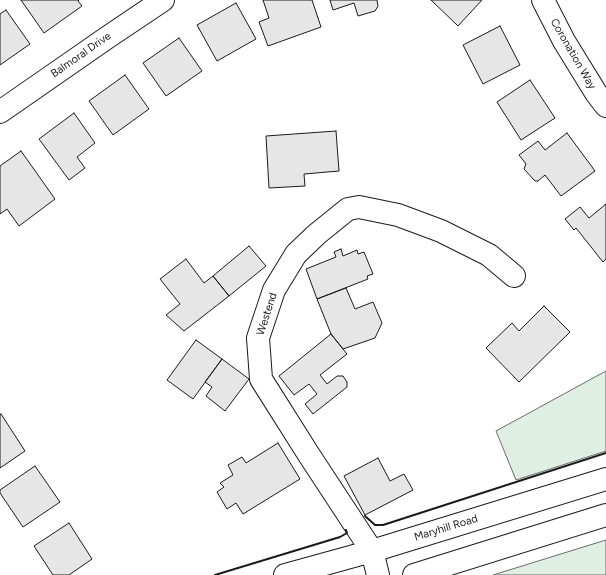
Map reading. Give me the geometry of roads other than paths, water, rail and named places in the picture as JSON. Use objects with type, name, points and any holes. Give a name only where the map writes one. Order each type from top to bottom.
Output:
[{"type":"street","name":"Balmoral Drive","points":[[0,112],[163,0]]},
{"type":"street","name":"Coronation Way","points":[[543,0],[564,40],[596,93],[606,106]]},
{"type":"street","name":"Westend","points":[[378,575],[372,551],[309,456],[262,379],[258,338],[274,290],[296,254],[317,234],[348,209],[360,207],[398,215],[441,230],[489,255],[514,276]]},
{"type":"street","name":"Maryhill Road","points":[[285,575],[372,551],[606,479]]},
{"type":"street","points":[[414,575],[606,515]]}]
